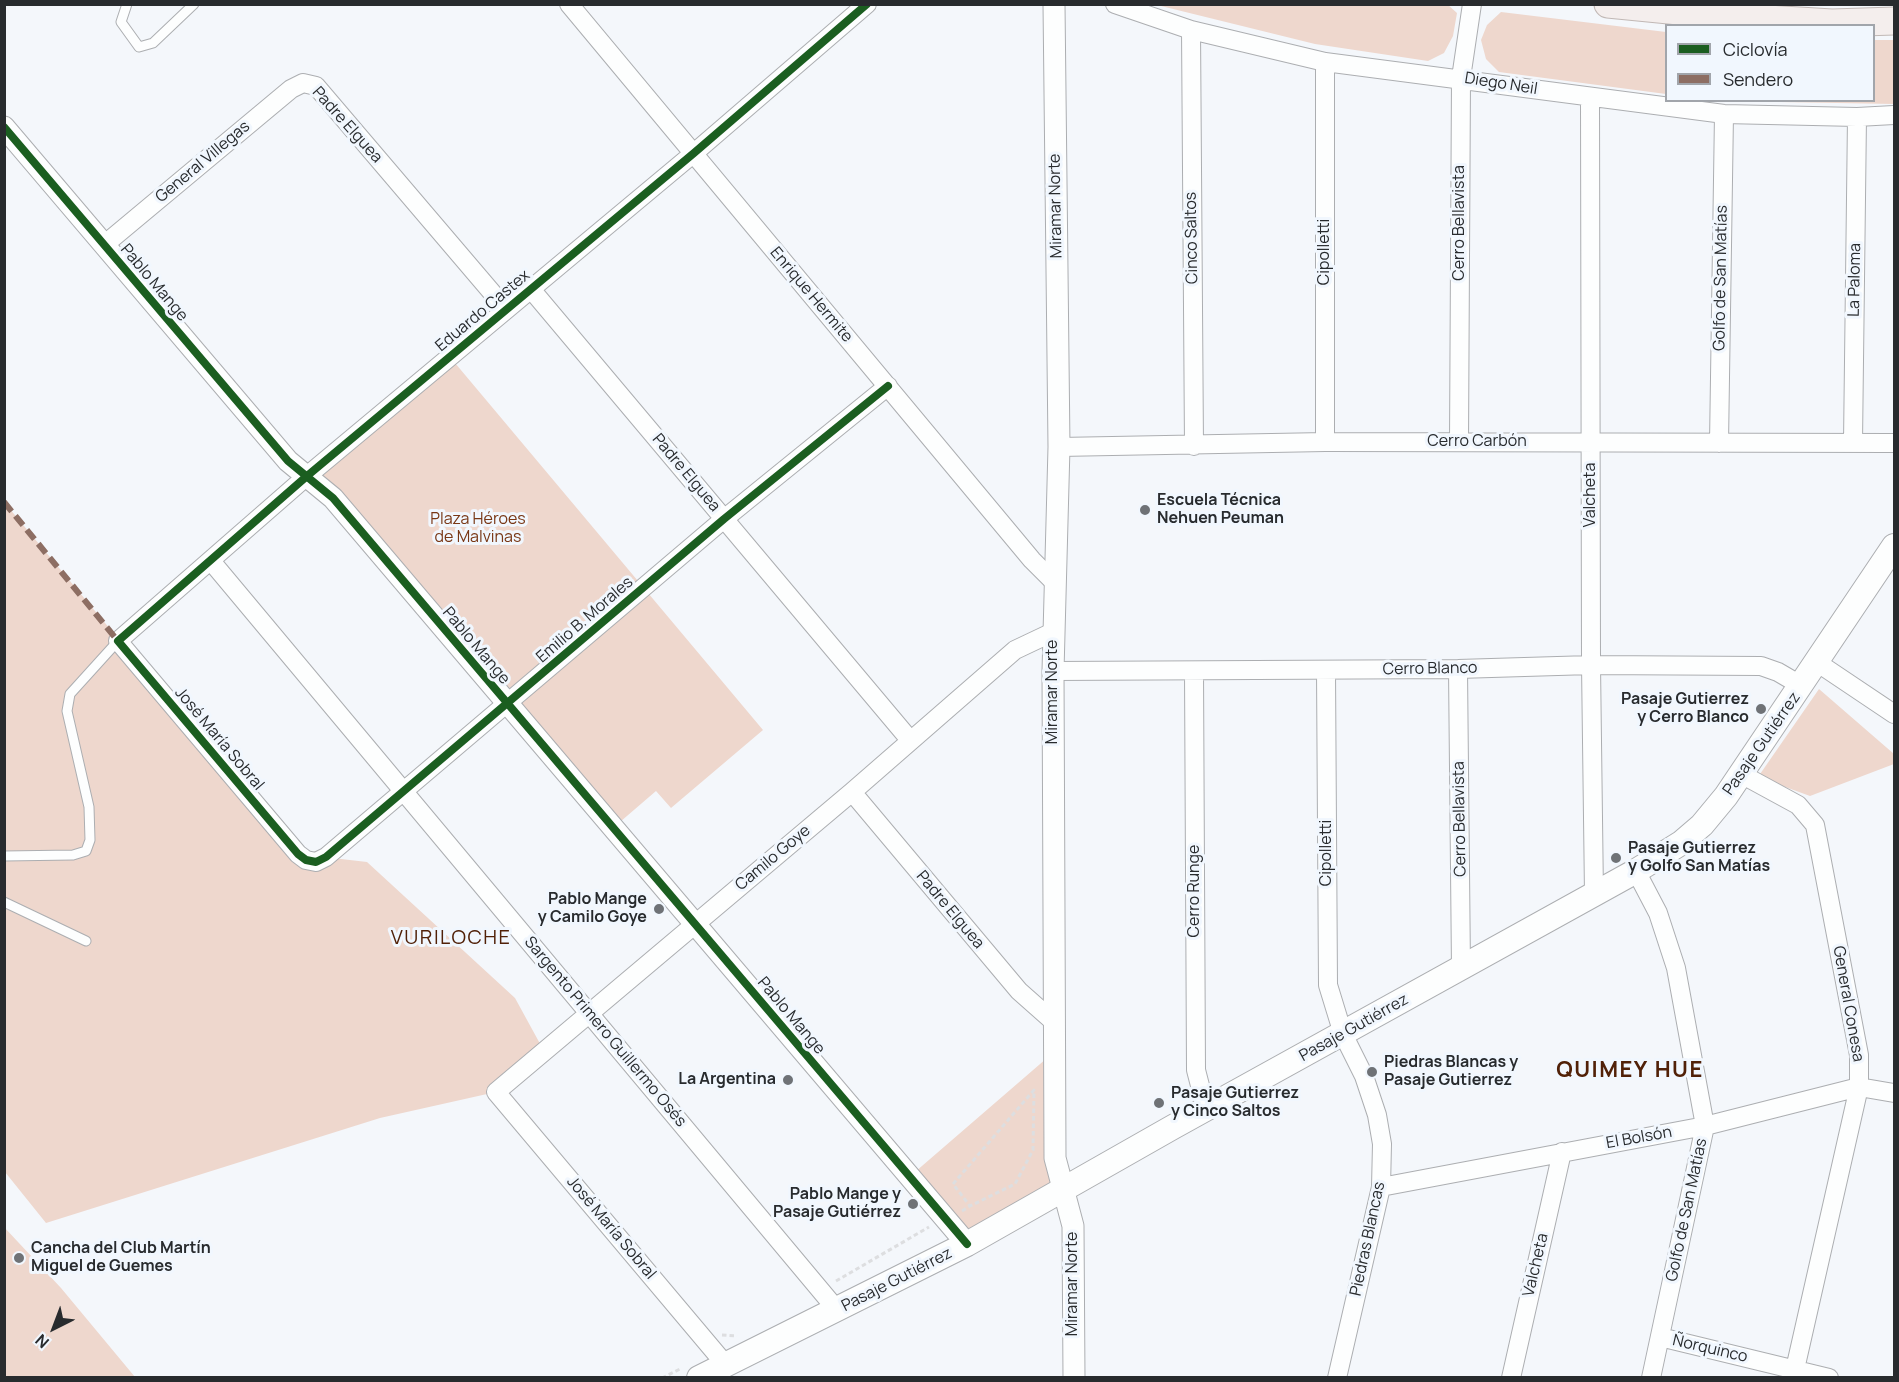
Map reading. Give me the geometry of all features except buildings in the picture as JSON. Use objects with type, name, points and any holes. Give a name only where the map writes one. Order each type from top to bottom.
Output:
[{"type":"main road","points":[[1608,4],[1750,18],[1832,23],[1894,21]]},
{"type":"main road","name":"Pasaje Gutiérrez","points":[[699,1377],[967,1244],[1636,871],[1681,843],[1702,825],[1741,774],[1818,663],[1894,546]]},
{"type":"street","name":"Enrique Hermite","points":[[569,4],[1032,560],[1055,583]]},
{"type":"street","name":"Eduardo Castex","points":[[118,641],[308,476],[694,153],[867,4]]},
{"type":"street","name":"Miramar Norte","points":[[1054,4],[1059,447],[1053,632],[1055,1158],[1073,1226],[1074,1377]]},
{"type":"street","name":"Diego Neil","points":[[1115,4],[1191,30],[1325,62],[1724,114],[1857,117],[1894,115]]},
{"type":"street","name":"Cerro Bellavista","points":[[1459,442],[1461,78],[1472,4]]},
{"type":"street","name":"Cinco Saltos","points":[[1191,30],[1194,446]]},
{"type":"street","name":"Cipolletti","points":[[1325,62],[1325,442]]},
{"type":"street","name":"General Villegas","points":[[104,245],[282,96],[303,83]]},
{"type":"street","name":"Padre Elguea","points":[[303,83],[316,86],[506,309]]},
{"type":"street","name":"Valcheta","points":[[1590,97],[1591,665],[1594,894]]},
{"type":"street","name":"Golfo de San Matías","points":[[1719,443],[1724,114]]},
{"type":"street","name":"La Paloma","points":[[1853,442],[1857,117]]},
{"type":"street","name":"Pablo Mange","points":[[4,127],[288,461],[333,498],[967,1244]]},
{"type":"street","name":"Padre Elguea","points":[[530,288],[910,740]]},
{"type":"street","name":"Emilio B. Morales","points":[[298,854],[306,860],[316,862],[326,857],[724,519],[888,386]]},
{"type":"street","name":"Cerro Carbón","points":[[1059,447],[1325,442],[1894,443]]},
{"type":"street","name":"Sargento Primero Guillermo Osés","points":[[211,561],[837,1310]]},
{"type":"street","name":"Camilo Goye","points":[[496,1092],[852,792],[1016,650],[1053,632]]},
{"type":"street","name":"José María Sobral","points":[[118,641],[298,854]]},
{"type":"street","points":[[1818,663],[1894,714]]},
{"type":"street","name":"Cerro Blanco","points":[[1053,671],[1194,672],[1591,665],[1761,666],[1778,672],[1802,686]]},
{"type":"street","name":"Cerro Bellavista","points":[[1458,669],[1461,969]]},
{"type":"street","name":"Cipolletti","points":[[1326,670],[1328,985],[1343,1034]]},
{"type":"street","name":"Cerro Runge","points":[[1194,672],[1196,1070],[1206,1109]]},
{"type":"street","name":"General Conesa","points":[[1741,774],[1798,805],[1815,825],[1859,1055],[1860,1087],[1794,1373]]},
{"type":"street","name":"Padre Elguea","points":[[852,792],[1019,991],[1054,1022]]},
{"type":"street","name":"Golfo de San Matías","points":[[1636,871],[1658,913],[1676,968],[1705,1126],[1651,1377]]},
{"type":"street","name":"Piedras Blancas","points":[[1338,1377],[1381,1187],[1382,1144],[1377,1115],[1364,1076],[1343,1034]]},
{"type":"street","name":"El Bolsón","points":[[1381,1187],[1705,1126],[1860,1087],[1894,1094]]},
{"type":"street","name":"José María Sobral","points":[[496,1092],[725,1364]]},
{"type":"street","name":"Valcheta","points":[[1511,1377],[1562,1152]]},
{"type":"street","name":"Ñorquinco","points":[[1660,1337],[1794,1373],[1829,1377]]},
{"type":"lane","points":[[127,4],[121,22],[139,47],[153,43],[194,4]]},
{"type":"lane","points":[[4,856],[73,855],[86,851],[90,840],[89,807],[67,711],[69,694],[118,641]]},
{"type":"lane","points":[[4,902],[86,941]]},
{"type":"path","points":[[1034,1090],[1033,1150],[1015,1184],[970,1206],[953,1184],[1034,1090]]},
{"type":"green space","points":[[1447,4],[1457,13],[1453,36],[1444,53],[1428,61],[1315,44],[1157,5]]},
{"type":"green space","points":[[1501,12],[1665,32],[1665,94],[1499,72],[1486,59],[1481,40],[1487,25]]},
{"type":"green space","points":[[1875,40],[1894,40],[1894,104],[1779,102],[1875,102]]},
{"type":"green space","name":"Plaza Héroes de Malvinas","points":[[450,357],[763,730],[671,808],[656,791],[613,828],[307,476]]},
{"type":"green space","points":[[4,502],[298,854],[367,862],[515,998],[544,1051],[496,1092],[380,1118],[46,1223],[5,1172]]},
{"type":"green space","points":[[1819,689],[1894,754],[1894,764],[1810,796],[1758,777]]},
{"type":"green space","points":[[1047,1058],[1057,1185],[968,1237],[915,1172]]},
{"type":"green space","points":[[4,1227],[61,1288],[135,1377],[5,1377]]},
{"type":"marked path","points":[[4,502],[118,641]]},
{"type":"cycle path","points":[[867,4],[694,153],[307,476],[118,641],[298,854],[306,860],[316,862],[326,857],[724,519],[888,386]]},
{"type":"cycle path","points":[[4,127],[288,461],[333,498],[967,1244]]},
{"type":"place","name":"Escuela Técnica Nehuen Peuman","points":[[1145,510]]},
{"type":"place","name":"Pasaje Gutierrez y Cerro Blanco","points":[[1761,709]]},
{"type":"place","name":"Pasaje Gutierrez y Golfo San Matías","points":[[1616,858]]},
{"type":"place","name":"Pablo Mange y Camilo Goye","points":[[659,909]]},
{"type":"place","name":"Piedras Blancas y Pasaje Gutierrez","points":[[1372,1072]]},
{"type":"place","name":"La Argentina","points":[[788,1080]]},
{"type":"place","name":"Pasaje Gutierrez y Cinco Saltos","points":[[1159,1103]]},
{"type":"place","name":"Pablo Mange y Pasaje Gutiérrez","points":[[913,1204]]},
{"type":"place","name":"Cancha del Club Martín Miguel de Guemes","points":[[19,1258]]},
{"type":"district","name":"VURILOCHE","points":[[451,938]]},
{"type":"district","name":"QUIMEY HUE","points":[[1630,1071]]}]
